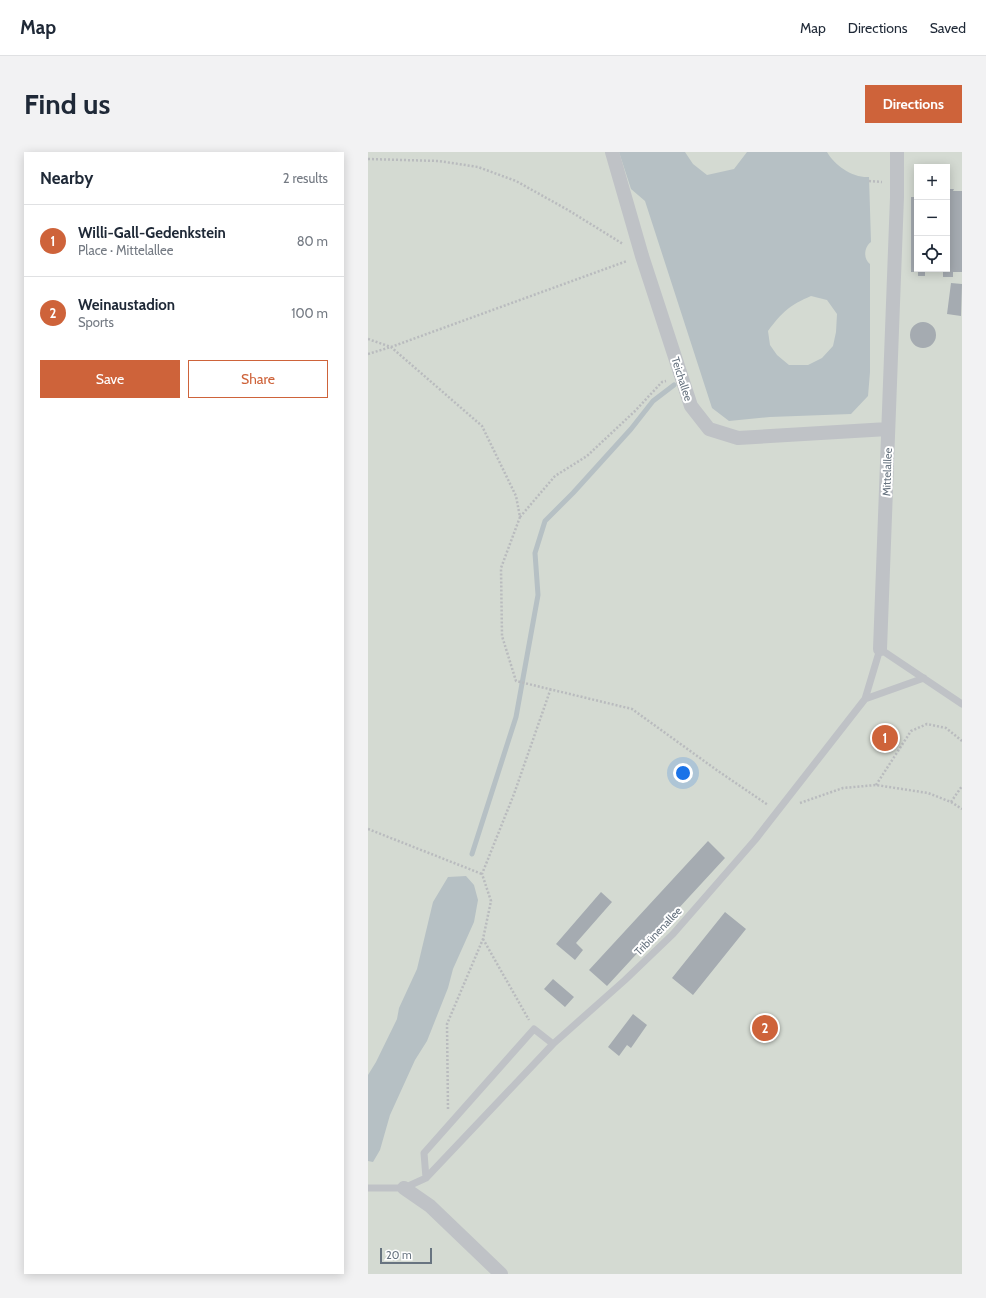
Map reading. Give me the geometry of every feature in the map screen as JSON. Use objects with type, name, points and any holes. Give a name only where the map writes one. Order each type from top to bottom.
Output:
[{"type":"street","name":"Teichallee","points":[[612,152],[642,256],[691,406],[709,429],[738,438],[888,428]]},
{"type":"street","name":"Mittelallee","points":[[880,649],[897,197],[897,152]]},
{"type":"street","points":[[404,1188],[430,1206],[501,1274]]},
{"type":"lane","points":[[880,649],[962,704]]},
{"type":"lane","name":"Tribünenallee","points":[[404,1188],[426,1178],[553,1044],[625,980],[673,934],[778,811],[865,700],[880,649]]},
{"type":"lane","points":[[865,700],[924,678]]},
{"type":"lane","points":[[426,1178],[424,1153],[534,1029],[553,1044]]},
{"type":"lane","points":[[368,1188],[404,1188]]},
{"type":"path","points":[[368,159],[439,160],[478,167],[516,181],[568,210],[642,256]]},
{"type":"path","points":[[368,354],[391,348],[642,256]]},
{"type":"path","points":[[368,339],[391,348],[482,426],[516,496],[520,517]]},
{"type":"path","points":[[682,379],[662,382],[635,411],[587,456],[555,476],[520,517],[500,568],[502,636],[516,681],[530,683],[632,708],[718,771],[778,811],[843,788],[876,785],[928,793],[950,802],[962,809]]},
{"type":"path","points":[[448,1125],[447,1024],[482,939],[491,901],[482,874],[514,794],[551,688]]},
{"type":"path","points":[[876,785],[911,731],[927,724],[946,728],[961,740],[962,735]]},
{"type":"path","points":[[950,802],[962,786]]},
{"type":"path","points":[[368,828],[482,874]]},
{"type":"path","points":[[482,939],[534,1029]]},
{"type":"shaded area","points":[[368,152],[962,152],[962,1274],[368,1274]]},
{"type":"shaded area","points":[[619,152],[685,152],[693,164],[707,175],[734,169],[747,152],[827,152],[835,162],[845,170],[863,177],[869,177],[871,242],[867,247],[865,256],[870,264],[870,372],[868,396],[851,414],[770,417],[729,421],[712,408],[645,201],[631,189]],"holes":[[[811,296],[827,300],[837,314],[836,332],[833,346],[822,358],[808,365],[789,365],[777,355],[770,345],[768,331],[782,314],[797,303]]]},
{"type":"shaded area","points":[[466,876],[474,885],[478,900],[474,922],[453,969],[448,988],[427,1041],[415,1060],[390,1115],[380,1150],[373,1162],[368,1161],[368,1075],[397,1019],[399,1008],[417,969],[433,902],[448,877]]},
{"type":"building","points":[[950,189],[954,189],[953,191],[962,191],[962,272],[953,272],[953,277],[943,277],[943,272],[950,272]]},
{"type":"building","points":[[911,197],[914,197],[914,272],[911,272]]},
{"type":"building","points":[[918,272],[925,272],[925,276],[918,276]]},
{"type":"building","points":[[951,283],[962,284],[961,316],[947,314]]},
{"type":"building","points":[[923,322],[932,326],[936,335],[932,344],[923,348],[914,344],[910,335],[914,326]]},
{"type":"building","points":[[708,841],[725,858],[607,986],[589,970]]},
{"type":"building","points":[[601,892],[612,902],[576,943],[583,950],[575,960],[556,944]]},
{"type":"building","points":[[725,912],[746,929],[693,995],[672,978]]},
{"type":"building","points":[[553,979],[574,997],[565,1007],[544,989]]},
{"type":"building","points":[[633,1014],[647,1025],[631,1048],[627,1045],[619,1056],[608,1047]]},
{"type":"waterway","points":[[472,854],[516,717],[538,595],[535,553],[545,521],[573,493],[631,429],[653,401],[674,385]]},
{"type":"place","name":"Willi-Gall-Gedenkstein","points":[[885,738]]},
{"type":"place","name":"Weinaustadion","points":[[765,1028]]}]
